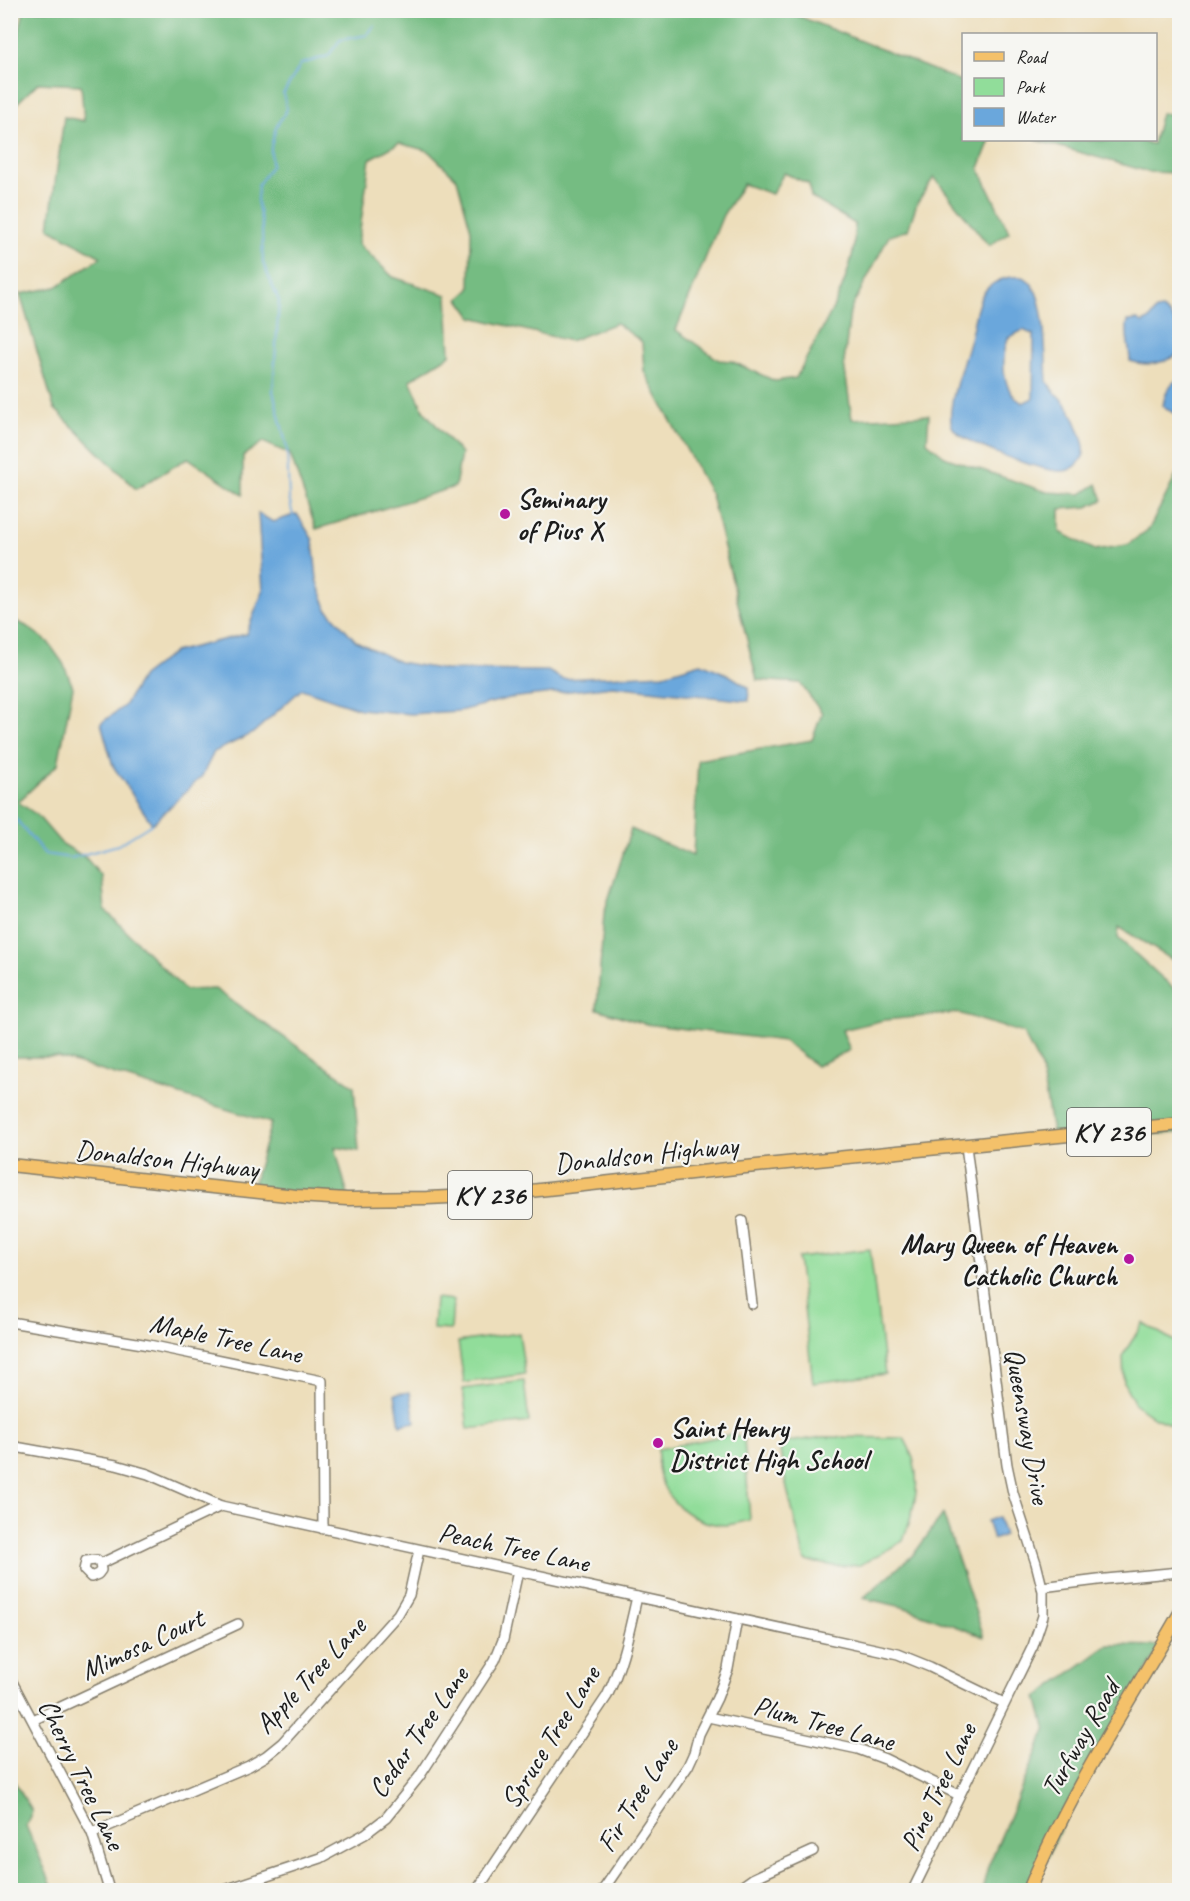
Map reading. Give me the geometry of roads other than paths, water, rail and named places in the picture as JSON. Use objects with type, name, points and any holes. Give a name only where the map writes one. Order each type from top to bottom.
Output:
[{"type":"main road","name":"Donaldson Highway","points":[[10,1165],[296,1196],[393,1199],[494,1195],[736,1168],[1179,1125]]},
{"type":"main road","name":"Turfway Road","points":[[1029,1890],[1056,1830],[1082,1781],[1179,1613]]},
{"type":"street","name":"Queensway Drive","points":[[966,1146],[1007,1465],[1013,1493],[1042,1587],[1044,1604],[1033,1646],[1004,1703]]},
{"type":"street","points":[[742,1221],[752,1304]]},
{"type":"street","name":"Maple Tree Lane","points":[[10,1322],[149,1345],[322,1381],[322,1529]]},
{"type":"street","name":"Peach Tree Lane","points":[[10,1446],[148,1474],[221,1506],[898,1654],[930,1666],[1004,1703]]},
{"type":"street","points":[[100,1564],[221,1506]]},
{"type":"street","name":"Apple Tree Lane","points":[[92,1833],[249,1766],[282,1743],[398,1614],[409,1595],[419,1550]]},
{"type":"street","name":"Cedar Tree Lane","points":[[225,1890],[321,1858],[366,1834],[386,1818],[419,1777],[495,1660],[503,1640],[518,1571]]},
{"type":"street","points":[[1042,1587],[1106,1578],[1179,1572]]},
{"type":"street","name":"Spruce Tree Lane","points":[[477,1890],[607,1696],[625,1652],[637,1597]]},
{"type":"street","name":"Fir Tree Lane","points":[[603,1890],[688,1766],[699,1734],[728,1670],[737,1619]]},
{"type":"street","name":"Mimosa Court","points":[[33,1720],[238,1624]]},
{"type":"street","name":"Cherry Tree Lane","points":[[10,1678],[92,1833],[109,1890]]},
{"type":"street","name":"Pine Tree Lane","points":[[913,1890],[1004,1703]]},
{"type":"street","name":"Plum Tree Lane","points":[[708,1716],[858,1749],[885,1759],[959,1795]]},
{"type":"street","points":[[736,1890],[754,1878],[813,1851]]},
{"type":"water","points":[[1023,277],[1032,284],[1037,294],[1045,341],[1047,381],[1071,412],[1084,447],[1081,460],[1071,469],[1052,470],[1022,462],[972,442],[953,428],[951,409],[953,397],[978,306],[985,291],[999,280]],"holes":[[[1023,330],[1034,335],[1033,398],[1023,403],[1010,391],[1005,374],[1004,355],[1008,338]]]},
{"type":"water","points":[[1162,309],[1172,317],[1177,328],[1178,354],[1155,363],[1143,364],[1130,361],[1128,321],[1138,320],[1142,323],[1149,320],[1156,310]]},
{"type":"water","points":[[1179,378],[1179,412],[1173,413],[1163,406],[1168,390]]},
{"type":"water","points":[[258,513],[273,522],[297,514],[313,540],[317,579],[327,609],[356,641],[399,662],[445,670],[548,671],[562,679],[664,674],[701,663],[729,675],[748,687],[749,701],[613,686],[510,698],[459,711],[410,714],[360,709],[302,689],[253,733],[214,752],[202,776],[152,824],[113,766],[101,723],[124,706],[142,676],[174,652],[246,634],[263,591]]},
{"type":"water","points":[[410,1392],[415,1422],[400,1425],[395,1394]]},
{"type":"water","points":[[998,1517],[1004,1535],[993,1539],[987,1521]]},
{"type":"waterway","points":[[293,516],[289,498],[287,448],[273,391],[279,301],[263,263],[262,226],[257,200],[258,185],[271,166],[271,147],[276,127],[287,109],[283,94],[301,64],[328,56],[340,40],[367,35],[374,26]]},
{"type":"waterway","points":[[10,812],[45,854],[71,858],[118,845],[152,824]]},
{"type":"place","name":"Seminary of Pius X","points":[[505,514]]},
{"type":"place","name":"Mary Queen of Heaven Catholic Church","points":[[1129,1259]]},
{"type":"place","name":"Saint Henry District High School","points":[[658,1443]]}]
